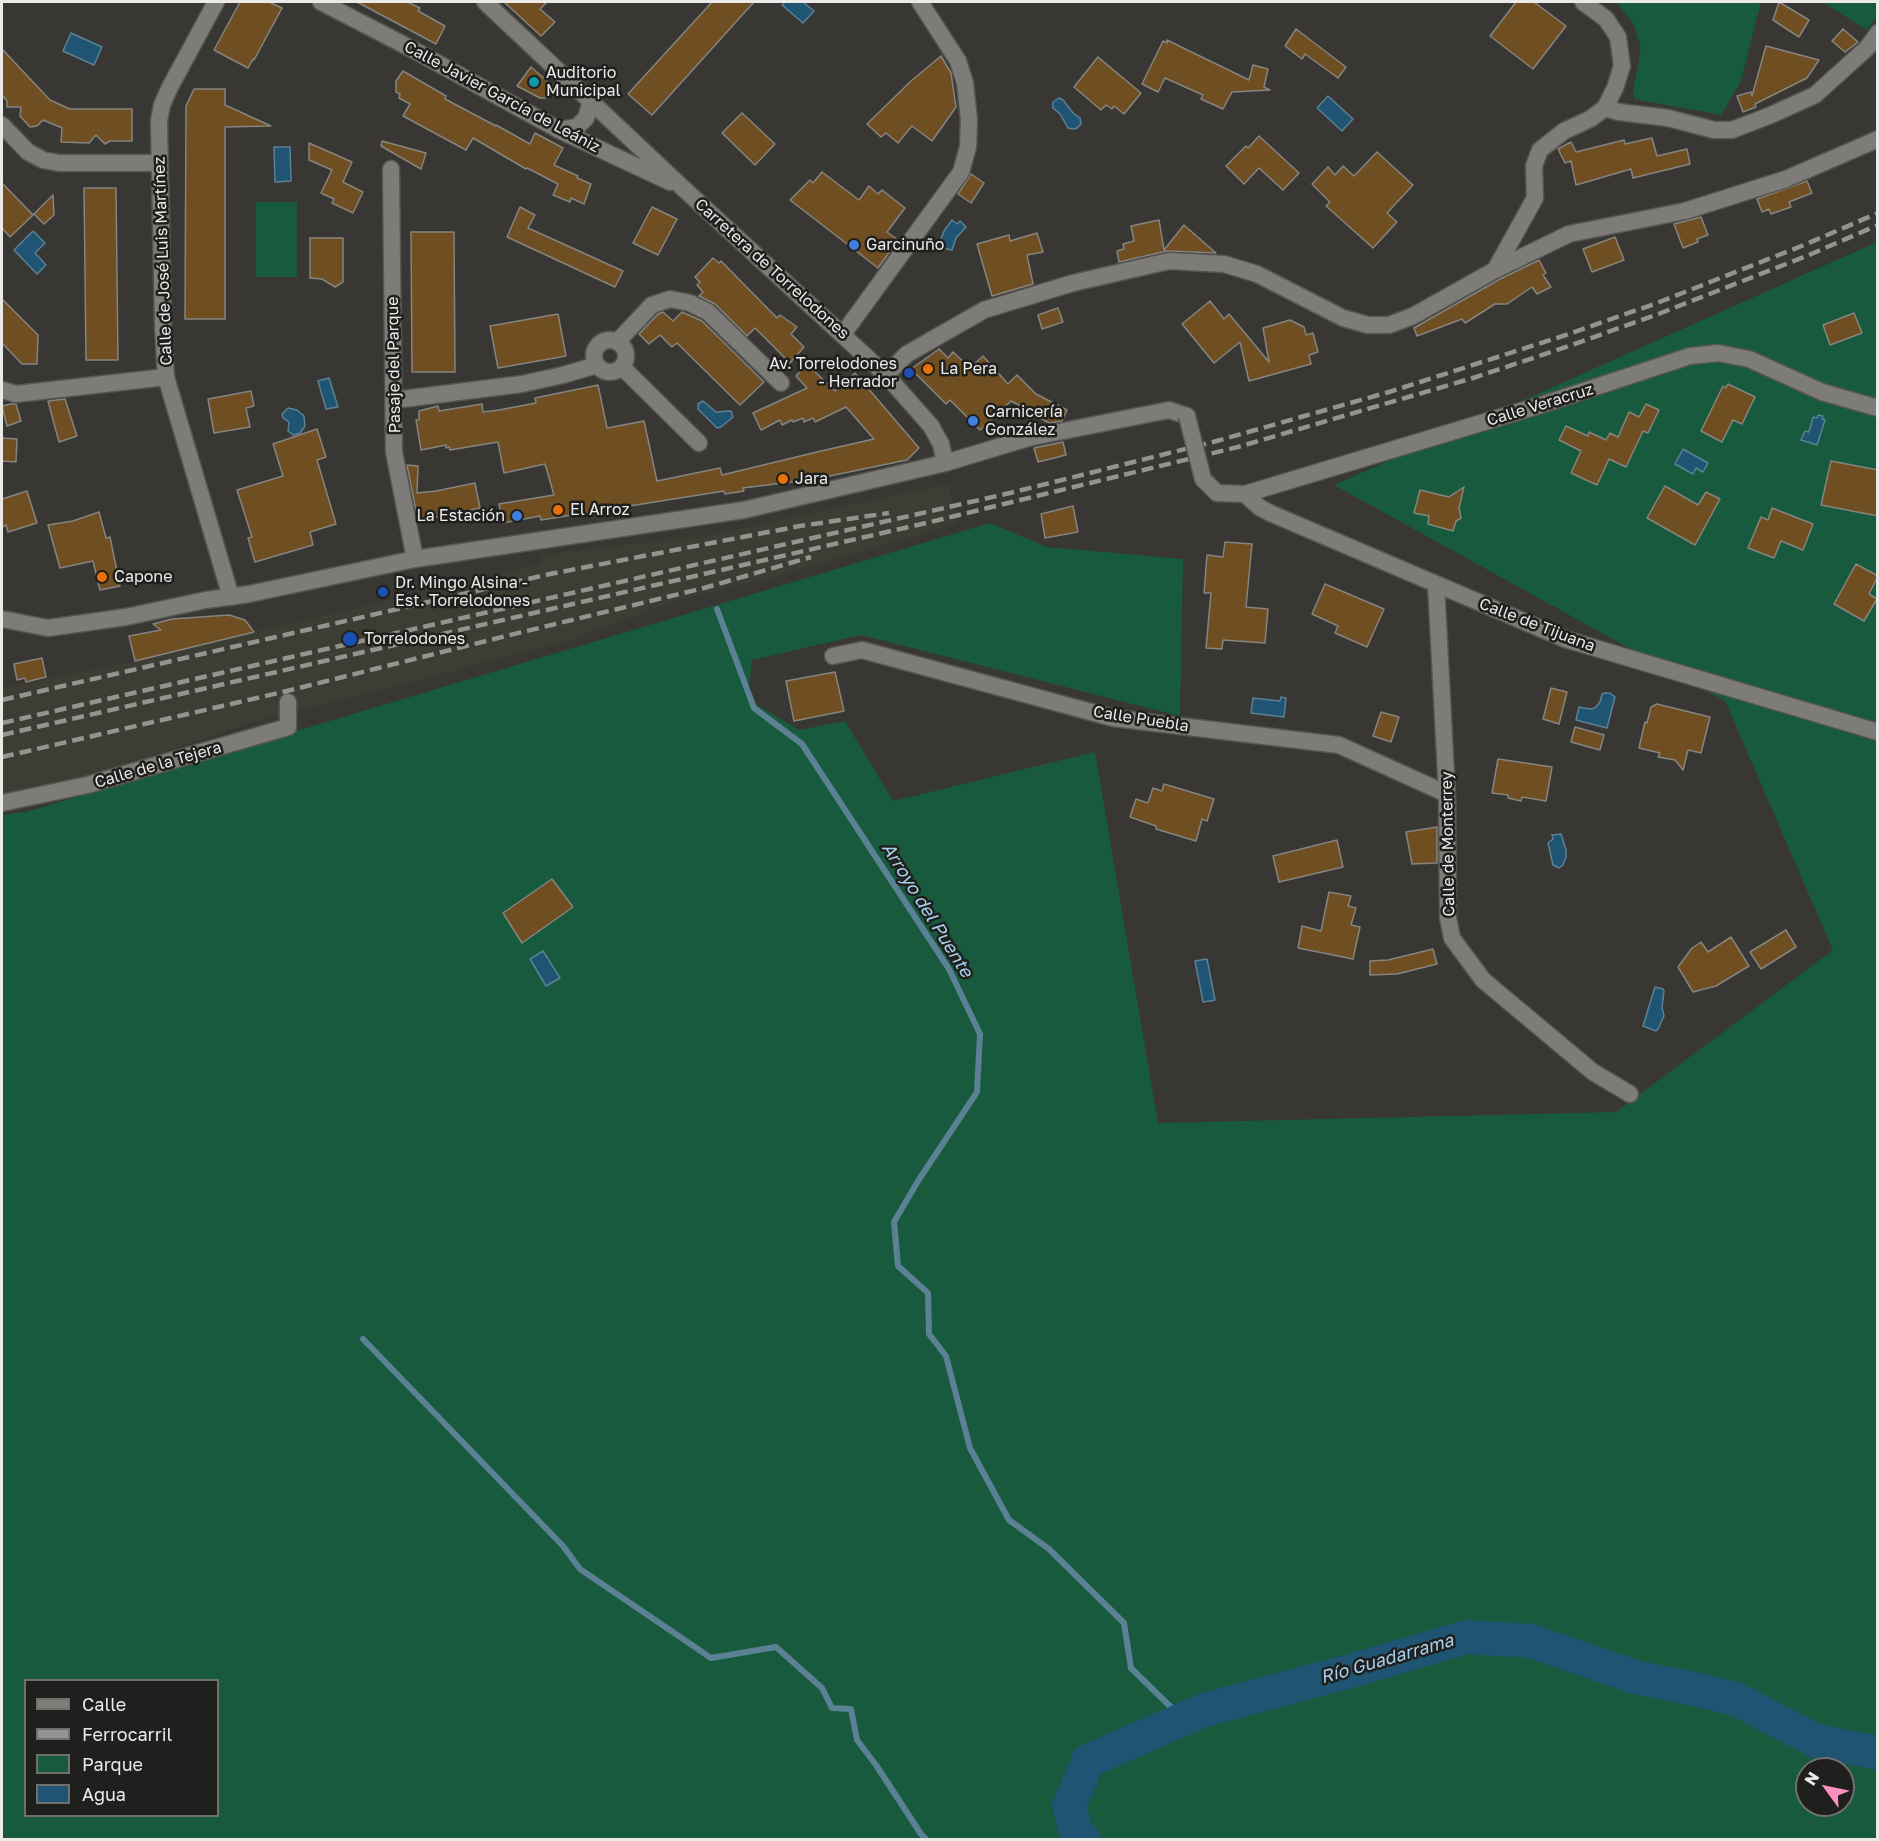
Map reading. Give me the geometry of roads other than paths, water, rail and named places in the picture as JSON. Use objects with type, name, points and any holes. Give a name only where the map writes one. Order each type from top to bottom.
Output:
[{"type":"street","name":"Calle de José Luis Martínez","points":[[216,2],[162,105],[159,121],[163,327],[166,377],[231,597]]},
{"type":"street","name":"Calle Javier García de Leániz","points":[[321,2],[559,130],[684,189]]},
{"type":"street","name":"Carretera de Torrelodones","points":[[485,2],[886,375],[931,426],[940,444],[945,462]]},
{"type":"street","points":[[843,334],[961,172],[968,147],[969,120],[966,83],[958,61],[920,2]]},
{"type":"street","points":[[1496,270],[1535,198],[1534,166],[1540,150],[1564,131],[1590,119],[1605,108],[1615,88],[1622,66],[1618,37],[1606,19],[1583,2]]},
{"type":"street","points":[[1605,108],[1668,118],[1714,130],[1732,130],[1815,95],[1867,48],[1878,33]]},
{"type":"street","points":[[559,130],[577,127],[586,118],[591,101]]},
{"type":"street","points":[[2,125],[28,152],[43,160],[59,163],[159,163]]},
{"type":"street","points":[[886,375],[907,354],[984,310],[1073,283],[1169,261],[1224,264],[1257,274],[1343,318],[1368,325],[1389,325],[1413,316],[1496,270],[1569,234],[1696,208],[1786,180],[1878,140]]},
{"type":"street","name":"Pasaje del Parque","points":[[390,170],[394,452],[415,559]]},
{"type":"street","points":[[617,342],[652,305],[670,299],[690,303],[708,312],[780,383]]},
{"type":"street","points":[[607,341],[617,342],[626,353],[625,361],[622,367],[607,372],[597,365],[594,358],[595,350],[607,341]]},
{"type":"street","name":"Calle Veracruz","points":[[945,462],[1028,438],[1169,410],[1187,416],[1203,479],[1217,493],[1245,494],[1541,405],[1690,356],[1718,352],[1749,359],[1822,392],[1878,408]]},
{"type":"street","points":[[395,400],[522,384],[597,365]]},
{"type":"street","points":[[622,367],[699,443]]},
{"type":"street","points":[[2,390],[16,394],[166,377]]},
{"type":"street","points":[[6,620],[48,628],[126,617],[415,559],[744,510],[945,462]]},
{"type":"street","name":"Calle de Tijuana","points":[[1245,494],[1259,507],[1270,513],[1565,639],[1878,732]]},
{"type":"street","name":"Calle de Monterrey","points":[[1436,584],[1447,794],[1448,918],[1452,938],[1483,980],[1593,1072],[1630,1094]]},
{"type":"street","name":"Calle Puebla","points":[[833,656],[862,650],[1113,718],[1339,745],[1447,794]]},
{"type":"street","name":"Calle de la Tejera","points":[[2,802],[87,785],[288,727],[288,702]]},
{"type":"water","points":[[785,2],[803,2],[814,11],[803,23],[782,5]]},
{"type":"water","points":[[71,33],[102,47],[94,65],[63,51]]},
{"type":"water","points":[[1328,96],[1353,119],[1342,131],[1317,108]]},
{"type":"water","points":[[1059,98],[1080,118],[1081,124],[1077,128],[1068,128],[1060,114],[1053,108],[1053,102]]},
{"type":"water","points":[[274,147],[290,147],[291,181],[275,182]]},
{"type":"water","points":[[952,220],[957,224],[960,221],[966,227],[956,238],[952,250],[938,247],[944,231]]},
{"type":"water","points":[[33,231],[45,243],[35,253],[46,265],[37,274],[14,250]]},
{"type":"water","points":[[329,378],[338,407],[326,409],[318,381]]},
{"type":"water","points":[[703,401],[716,412],[731,411],[733,417],[717,428],[698,409],[698,404]]},
{"type":"water","points":[[288,408],[297,410],[304,416],[305,426],[300,433],[293,435],[288,431],[289,422],[283,418],[282,414]]},
{"type":"water","points":[[1818,415],[1823,416],[1822,419],[1825,420],[1817,445],[1801,440],[1805,431],[1809,432],[1813,417],[1817,418]]},
{"type":"water","points":[[1683,449],[1708,463],[1703,472],[1696,468],[1693,474],[1675,464]]},
{"type":"water","points":[[1610,693],[1615,697],[1607,728],[1576,720],[1579,707],[1595,708],[1602,694]]},
{"type":"water","points":[[1281,697],[1286,698],[1284,717],[1251,713],[1253,698],[1280,701]]},
{"type":"water","points":[[1561,834],[1566,857],[1559,868],[1553,865],[1548,843],[1553,839],[1552,835]]},
{"type":"water","points":[[543,951],[560,978],[546,986],[530,959]]},
{"type":"water","points":[[1207,959],[1215,1000],[1203,1002],[1195,961]]},
{"type":"water","points":[[1655,987],[1664,991],[1662,1008],[1664,1016],[1656,1031],[1643,1026]]},
{"type":"waterway","name":"Arroyo del Puente","points":[[717,609],[754,708],[802,744],[949,969],[980,1034],[977,1092],[918,1181],[894,1222],[898,1266],[928,1293],[929,1334],[946,1356],[970,1448],[1009,1520],[1049,1549],[1124,1623],[1131,1668],[1183,1719]]},
{"type":"waterway","points":[[363,1339],[563,1546],[580,1569],[711,1658],[776,1647],[822,1688],[832,1708],[851,1709],[857,1740],[927,1840]]},
{"type":"waterway","name":"Río Guadarrama","points":[[1084,1840],[1076,1833],[1069,1806],[1088,1761],[1204,1710],[1467,1637],[1531,1641],[1638,1678],[1736,1699],[1816,1741],[1878,1753]]},
{"type":"railway","points":[[2,723],[1010,493],[1213,442],[1389,392],[1566,335],[1657,303],[1878,213]]},
{"type":"railway","points":[[2,735],[926,523],[1238,447],[1473,378],[1569,346],[1661,313],[1809,255],[1878,225]]},
{"type":"railway","points":[[2,700],[550,574],[800,526],[889,513]]},
{"type":"railway","points":[[2,757],[287,691],[704,588],[811,557]]},
{"type":"place","name":"Auditorio Municipal","points":[[534,82]]},
{"type":"place","name":"Garcinuño","points":[[854,245]]},
{"type":"place","name":"La Pera","points":[[928,369]]},
{"type":"place","name":"Av. Torrelodones - Herrador","points":[[909,373]]},
{"type":"place","name":"Carnicería González","points":[[973,421]]},
{"type":"place","name":"Jara","points":[[783,479]]},
{"type":"place","name":"El Arroz","points":[[558,510]]},
{"type":"place","name":"La Estación","points":[[517,516]]},
{"type":"place","name":"Capone","points":[[102,577]]},
{"type":"place","name":"Dr. Mingo Alsina - Est. Torrelodones","points":[[383,592]]},
{"type":"place","name":"Torrelodones","points":[[350,639]]}]
